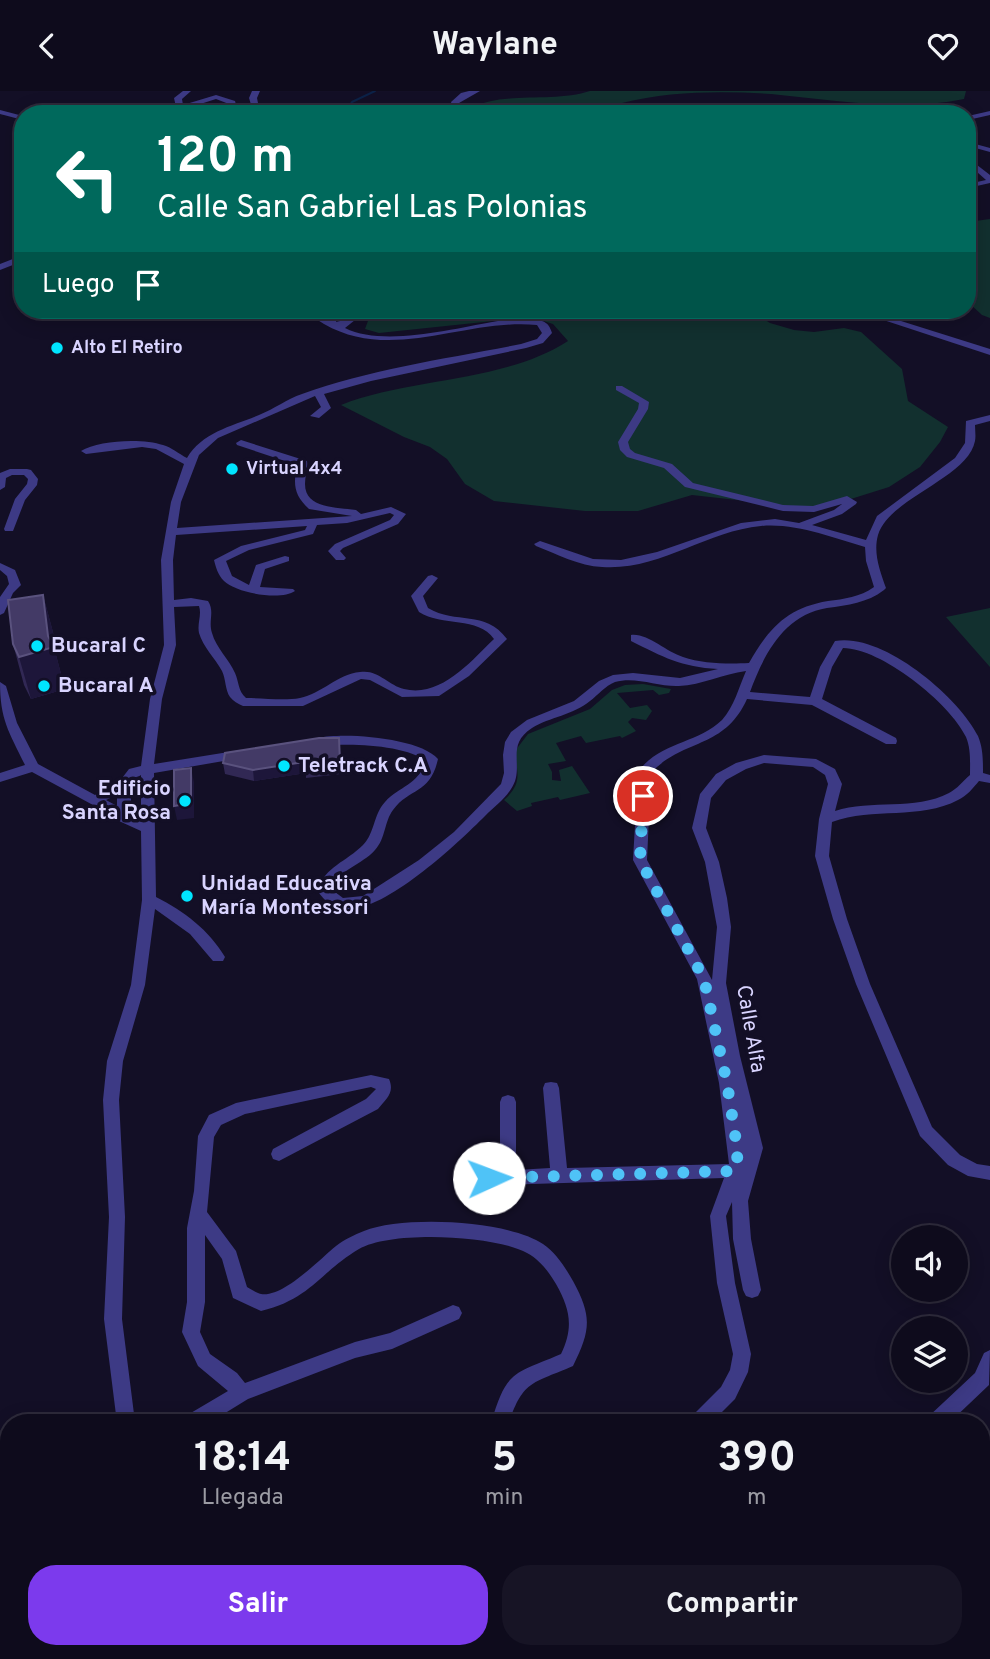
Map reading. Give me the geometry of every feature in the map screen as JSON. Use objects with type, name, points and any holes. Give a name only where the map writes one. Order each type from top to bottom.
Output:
[{"type":"street","points":[[179,105],[178,98],[187,91]]},
{"type":"street","points":[[456,105],[458,98],[476,91]]},
{"type":"street","points":[[189,105],[210,98],[222,98],[232,105]]},
{"type":"street","points":[[976,167],[990,180]]},
{"type":"street","points":[[976,173],[982,172]]},
{"type":"street","points":[[336,319],[364,337]]},
{"type":"street","points":[[886,319],[990,352]]},
{"type":"street","points":[[125,1414],[113,1319],[117,1217],[116,1169],[110,1129],[111,1100],[115,1061],[138,985],[149,900],[146,776],[156,699],[170,645],[167,560],[176,502],[190,462],[195,453],[214,436],[316,392],[523,346],[540,341],[547,333],[545,327],[539,323],[520,321],[413,337],[364,337],[346,334],[339,320]]},
{"type":"street","points":[[618,388],[644,402],[638,420],[623,442],[625,450],[631,455],[668,466],[689,485],[792,510],[821,507],[847,499],[852,502],[838,512],[800,526]]},
{"type":"street","points":[[315,416],[326,408],[323,398],[316,392]]},
{"type":"street","points":[[707,1414],[727,1394],[739,1372],[742,1354],[726,1283],[718,1216],[738,1154],[727,1083],[704,979],[640,860],[645,772],[653,761],[668,751],[726,724],[743,695],[753,666],[795,614],[825,604],[861,600],[880,589],[871,565],[870,545],[875,527],[881,518],[960,460],[970,443],[971,423],[990,418]]},
{"type":"street","points":[[241,443],[301,461],[304,466],[298,478],[299,490],[313,507],[373,514]]},
{"type":"street","points":[[86,451],[130,444],[155,446],[165,449],[175,459],[190,462]]},
{"type":"street","points":[[0,487],[1,477],[9,472],[27,472],[33,479],[32,485],[20,499],[9,529]]},
{"type":"street","points":[[171,532],[347,520],[391,510],[401,514],[394,522],[339,546],[334,551],[340,558]]},
{"type":"street","points":[[289,591],[254,590],[230,581],[223,575],[220,560],[245,548],[309,532],[313,527],[309,523]]},
{"type":"street","points":[[540,544],[593,563],[612,564],[637,560],[753,524],[800,526],[870,545]]},
{"type":"street","points":[[254,590],[260,567],[268,562],[285,559]]},
{"type":"street","points":[[0,566],[10,571],[15,578],[15,585],[4,589],[0,611]]},
{"type":"street","points":[[170,604],[191,601],[204,603],[207,610],[202,626],[205,636],[227,665],[234,694],[243,702],[303,702],[361,675],[373,677],[402,693],[426,694],[435,692],[466,673],[496,647],[501,639],[491,628],[474,622],[439,618],[423,610],[417,596],[432,578]]},
{"type":"street","points":[[635,638],[676,659],[695,664],[753,666]]},
{"type":"street","points":[[815,701],[826,667],[839,644],[850,641],[863,644],[900,663],[957,716],[971,735],[983,778],[953,798],[920,807],[857,809],[826,819]]},
{"type":"street","points":[[308,744],[327,741],[360,742],[417,749],[432,759],[430,773],[422,783],[388,807],[378,837],[370,847],[331,874],[326,882],[324,890],[331,900],[340,905],[356,904],[368,900],[430,859],[500,795],[509,782],[512,768],[508,754],[510,744],[517,733],[533,722],[574,705],[586,698],[597,685],[616,678],[634,676],[681,682],[736,667]]},
{"type":"street","points":[[0,686],[11,723],[33,767],[147,828]]},
{"type":"street","points":[[743,695],[815,701],[891,741]]},
{"type":"street","points":[[94,801],[146,776],[254,752]]},
{"type":"street","name":"Calle Alfa","points":[[752,1290],[742,1239],[740,1201],[755,1148],[732,1056],[719,983],[724,927],[720,898],[712,862],[699,828],[705,797],[721,777],[741,766],[764,759],[816,762],[830,772],[835,784],[826,819],[822,856],[839,919],[863,984],[926,1131],[954,1160],[974,1171],[990,1173]]},
{"type":"street","points":[[0,779],[33,767]]},
{"type":"street","points":[[124,785],[124,818]]},
{"type":"street","points":[[149,900],[171,911],[201,933],[218,957]]},
{"type":"street","points":[[242,1393],[230,1379],[204,1360],[191,1332],[195,1302],[196,1228],[206,1136],[215,1119],[243,1108],[371,1081],[383,1084],[384,1091],[372,1104],[279,1154]]},
{"type":"street","points":[[551,1088],[559,1175]]},
{"type":"street","points":[[508,1102],[508,1178]]},
{"type":"street","points":[[471,1179],[734,1171]]},
{"type":"street","points":[[199,1214],[230,1256],[239,1292],[261,1303],[285,1297],[301,1288],[355,1242],[393,1230],[471,1233],[503,1237],[533,1247],[551,1261],[564,1282],[582,1325],[566,1360],[521,1380],[509,1394],[503,1414]]},
{"type":"street","points":[[206,1414],[242,1393],[355,1350],[392,1341],[453,1313]]},
{"type":"street","points":[[945,1414],[982,1379],[990,1359]]},
{"type":"green space","points":[[590,91],[966,91],[964,99],[916,105],[868,104],[771,94],[715,92],[659,96],[621,105],[479,105],[512,98]]},
{"type":"green space","points":[[990,219],[990,318],[976,309],[976,221]]},
{"type":"green space","points":[[369,319],[512,319],[379,333],[365,329]]},
{"type":"green space","points":[[537,319],[764,319],[794,330],[814,332],[844,328],[861,332],[902,369],[908,401],[948,427],[920,467],[889,487],[819,509],[692,495],[638,511],[585,511],[494,501],[465,484],[447,459],[430,447],[341,405],[397,389],[515,365],[542,355],[568,341],[553,324]]},
{"type":"green space","points":[[990,608],[990,667],[946,617]]},
{"type":"green space","points":[[643,684],[671,689],[669,693],[659,695],[653,690],[617,693],[630,708],[647,705],[652,711],[646,720],[632,718],[628,722],[636,731],[622,738],[620,736],[586,743],[581,736],[556,743],[566,761],[548,764],[552,780],[561,781],[559,770],[572,766],[590,793],[531,803],[532,806],[517,811],[504,800],[516,783],[515,751],[528,734],[590,709],[612,690],[625,685]]},
{"type":"building","points":[[43,595],[48,636],[54,647],[19,657],[13,644],[8,600]]},
{"type":"building","points":[[319,738],[339,738],[340,763],[305,767],[304,762],[253,770],[223,763],[225,753]]},
{"type":"building","points":[[191,768],[191,803],[174,806],[174,770]]},
{"type":"waterway","points":[[350,105],[375,91]]},
{"type":"place","name":"Alto El Retiro","points":[[57,348]]},
{"type":"place","name":"Virtual 4x4","points":[[232,469]]},
{"type":"place","name":"Bucaral C","points":[[37,646]]},
{"type":"place","name":"Bucaral A","points":[[44,686]]},
{"type":"place","name":"Teletrack C.A","points":[[284,766]]},
{"type":"place","name":"Edificio Santa Rosa","points":[[185,801]]},
{"type":"place","name":"Unidad Educativa María Montessori","points":[[187,896]]},
{"type":"route","points":[[489,1178],[734,1171],[738,1154],[727,1083],[704,979],[640,860],[643,796]]}]
